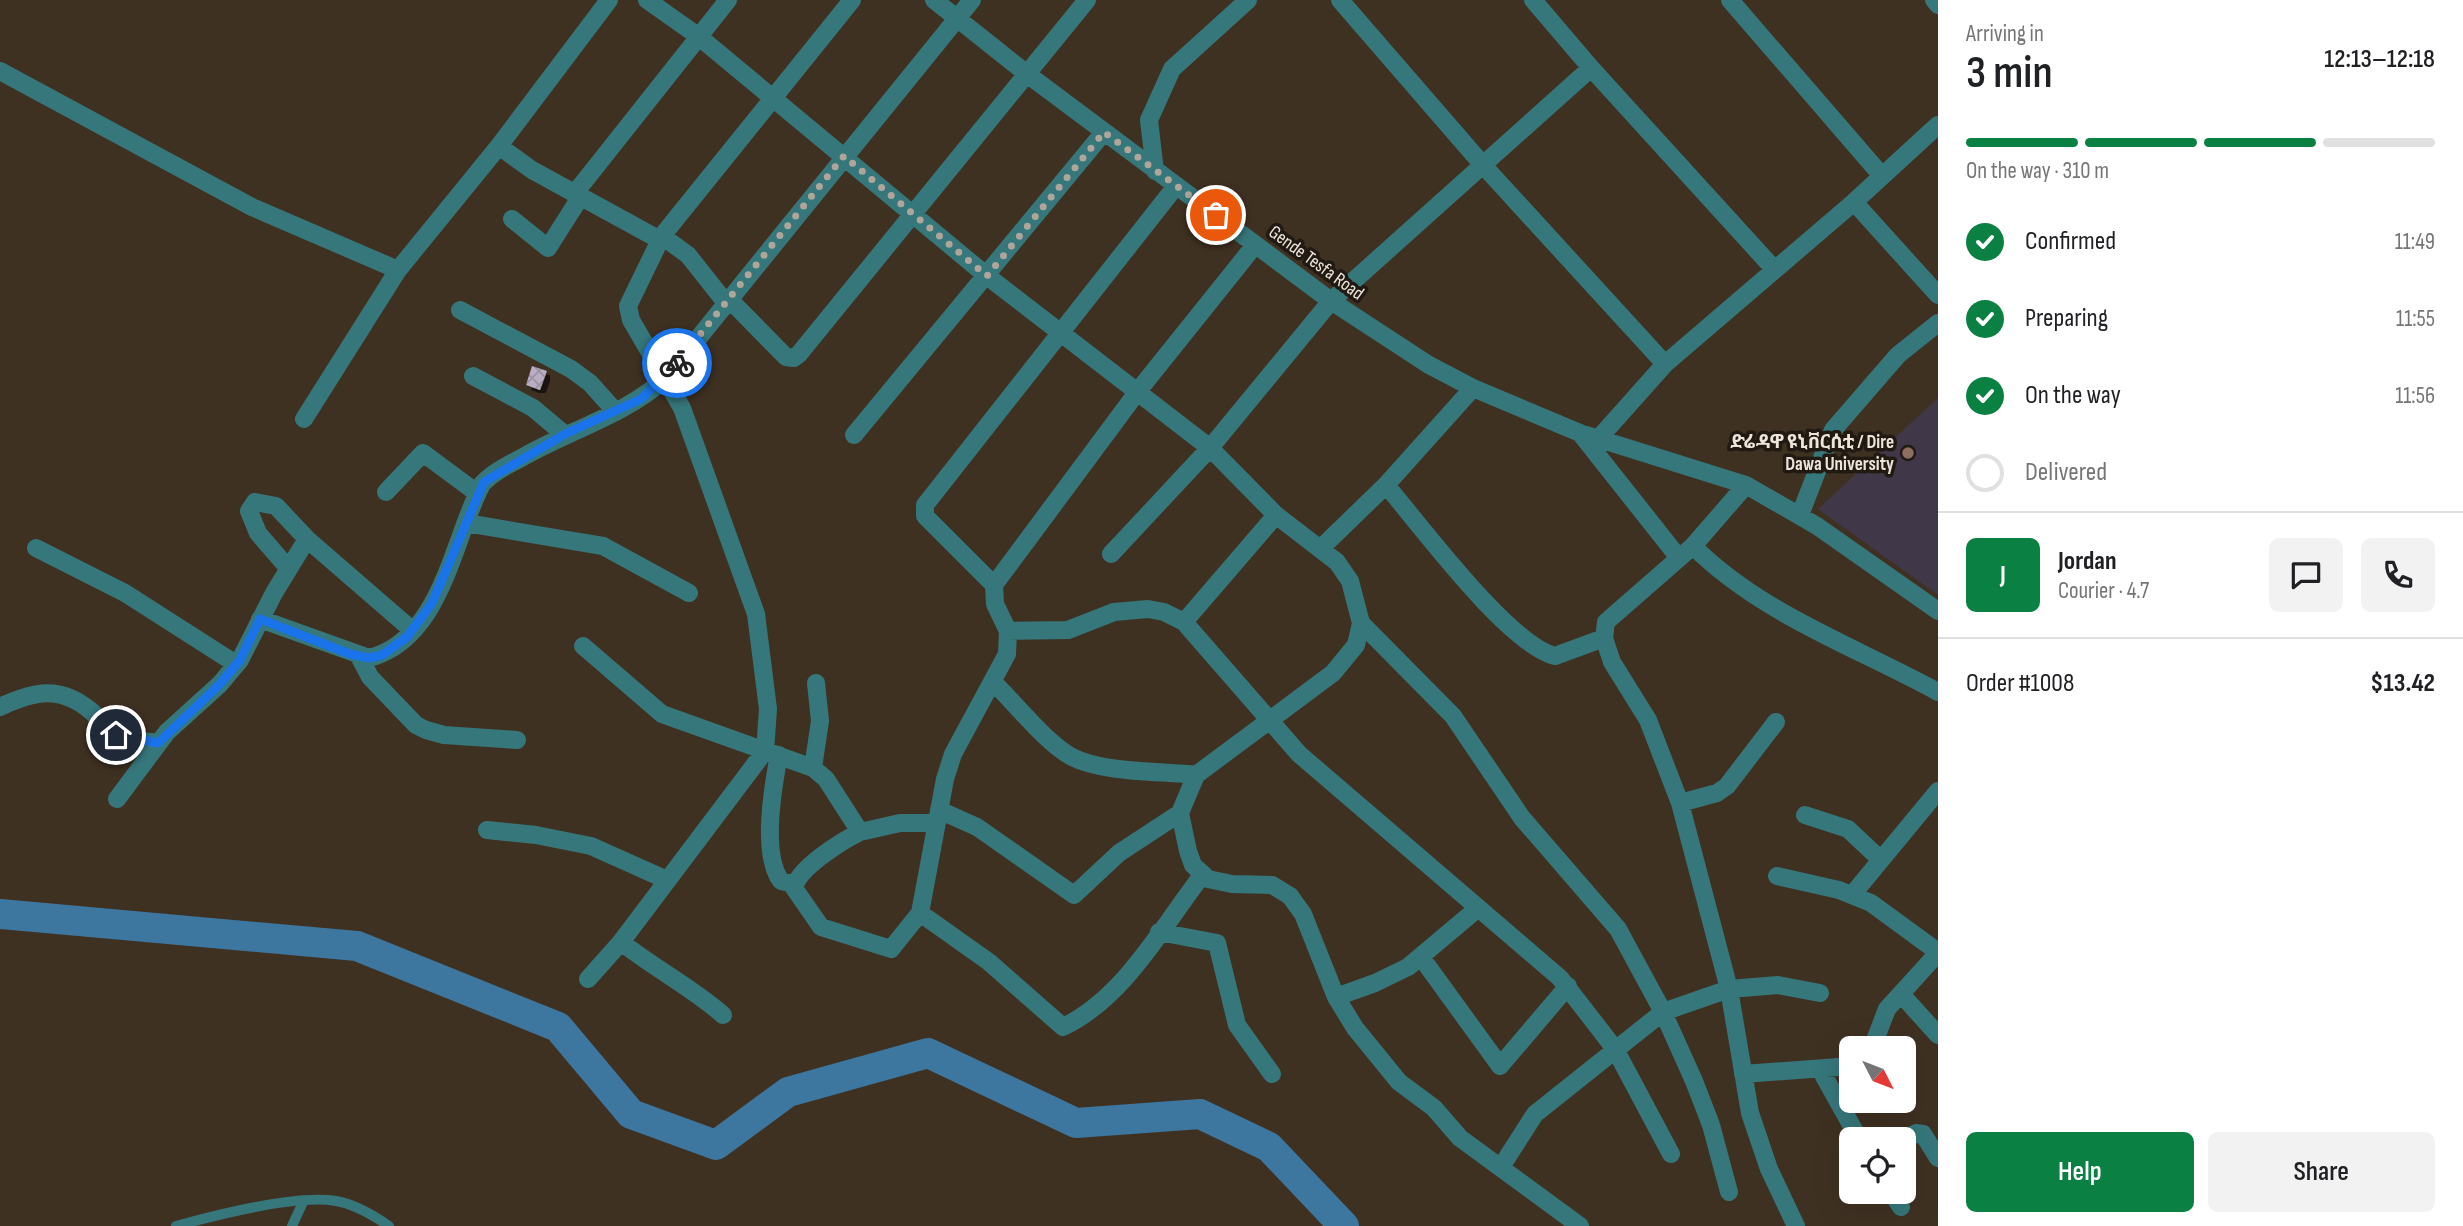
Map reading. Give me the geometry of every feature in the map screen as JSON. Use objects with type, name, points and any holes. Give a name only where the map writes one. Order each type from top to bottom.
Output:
[{"type":"street","points":[[304,419],[398,270],[499,146],[609,0]]},
{"type":"street","points":[[647,0],[698,36],[987,276],[1064,332],[1210,448],[1276,515],[1321,548],[1350,581],[1361,623],[1356,645],[1333,673],[1196,775],[1180,813],[1119,853],[1074,895],[977,827],[938,816],[860,832],[836,844],[794,884]]},
{"type":"street","points":[[512,219],[548,248],[578,195],[728,0]]},
{"type":"street","points":[[794,884],[781,881],[776,872],[769,810],[772,753],[756,614],[696,445],[666,378],[628,312],[635,289],[661,238],[852,0]]},
{"type":"street","name":"Gende Tesfa Road","points":[[934,0],[1027,74],[1255,245],[1331,301],[1429,365],[1473,388],[1580,433],[1746,485],[1800,515],[1938,611]]},
{"type":"street","points":[[260,619],[369,658],[382,655],[412,630],[432,603],[446,575],[477,493],[493,474],[565,434],[641,399],[666,378],[972,0]]},
{"type":"street","points":[[499,146],[533,170],[688,254],[728,301],[786,357],[794,358],[1087,0]]},
{"type":"street","points":[[1155,171],[1149,120],[1172,69],[1248,0]]},
{"type":"street","points":[[1340,0],[1482,164],[1665,364]]},
{"type":"street","points":[[1533,0],[1591,68],[1774,269]]},
{"type":"street","points":[[1730,0],[1882,176]]},
{"type":"street","points":[[1934,0],[1938,5]]},
{"type":"street","points":[[1111,554],[1210,448],[1331,301],[1591,68]]},
{"type":"street","points":[[0,71],[252,208],[398,270]]},
{"type":"street","points":[[1598,438],[1665,364],[1854,202],[1938,125]]},
{"type":"street","points":[[854,435],[1104,132]]},
{"type":"street","points":[[994,585],[923,513],[938,487],[1064,332],[1176,186]]},
{"type":"street","points":[[1854,202],[1938,295]]},
{"type":"street","points":[[794,884],[809,914],[821,927],[891,949],[920,913],[953,754],[971,716],[1007,654],[1008,631],[995,604],[994,585],[1138,391],[1255,245]]},
{"type":"street","points":[[460,310],[571,369],[590,383],[616,412]]},
{"type":"street","points":[[1800,515],[1833,430],[1898,355],[1938,323]]},
{"type":"street","points":[[473,376],[533,408],[565,434]]},
{"type":"street","points":[[1321,548],[1386,485],[1473,388]]},
{"type":"street","points":[[1580,433],[1679,558]]},
{"type":"street","points":[[386,492],[423,453],[477,493]]},
{"type":"street","points":[[1386,485],[1506,623],[1537,649],[1555,656],[1604,638]]},
{"type":"street","points":[[1746,485],[1693,546],[1606,622],[1604,638],[1612,662],[1648,720],[1680,803],[1729,989],[1752,1121],[1796,1226]]},
{"type":"street","points":[[288,568],[258,533],[249,510],[255,502],[276,506],[307,539],[412,630]]},
{"type":"street","points":[[1184,622],[1276,515]]},
{"type":"street","points":[[466,523],[603,546],[689,593]]},
{"type":"street","points":[[117,799],[158,743],[220,684],[236,664],[288,568],[307,539]]},
{"type":"street","points":[[1693,546],[1724,576],[1753,595],[1859,655],[1938,692]]},
{"type":"street","points":[[36,548],[125,593],[236,664]]},
{"type":"street","points":[[1008,631],[1068,630],[1083,627],[1114,612],[1148,610],[1164,612],[1184,622],[1267,720],[1308,762],[1568,986],[1615,1049],[1671,1154]]},
{"type":"street","points":[[1361,623],[1453,716],[1522,818],[1606,912],[1662,1012],[1711,1125],[1729,1192]]},
{"type":"street","points":[[583,646],[662,714],[813,768],[826,779],[860,832]]},
{"type":"street","points":[[359,656],[370,677],[416,725],[444,735],[517,740]]},
{"type":"street","points":[[993,682],[1058,747],[1073,757],[1114,767],[1196,775]]},
{"type":"street","points":[[813,768],[820,721],[816,684]]},
{"type":"street","points":[[0,707],[25,695],[45,691],[60,693],[92,712],[116,735],[158,743]]},
{"type":"street","points":[[1680,803],[1717,793],[1727,786],[1776,722]]},
{"type":"street","points":[[588,979],[621,942],[667,880],[772,753]]},
{"type":"street","points":[[1852,895],[1938,790]]},
{"type":"street","points":[[1180,813],[1193,865],[1208,878],[1232,884],[1272,885],[1290,896],[1303,914],[1336,997],[1355,1028],[1399,1082],[1434,1108],[1460,1138],[1580,1226]]},
{"type":"street","points":[[1805,815],[1848,829],[1881,860]]},
{"type":"street","points":[[487,830],[536,835],[591,846],[667,880]]},
{"type":"street","points":[[920,913],[989,962],[1063,1027],[1106,998],[1203,874]]},
{"type":"street","points":[[1777,877],[1852,895],[1871,903],[1938,952],[1881,1020],[1876,1036]]},
{"type":"street","points":[[1336,997],[1375,983],[1421,957],[1477,909]]},
{"type":"street","points":[[1159,933],[1217,943],[1237,1026],[1272,1074]]},
{"type":"street","points":[[621,942],[668,978],[706,1000],[723,1015]]},
{"type":"street","points":[[1421,957],[1500,1066],[1568,986]]},
{"type":"street","points":[[1501,1167],[1535,1114],[1662,1012],[1729,989],[1778,985],[1820,993]]},
{"type":"street","points":[[1902,994],[1938,1035]]},
{"type":"street","points":[[1743,1074],[1839,1067]]},
{"type":"street","points":[[1820,1069],[1852,1127]]},
{"type":"street","points":[[1916,1135],[1921,1133],[1938,1158]]},
{"type":"lane","points":[[292,1226],[304,1200]]},
{"type":"lane","points":[[176,1226],[304,1200],[337,1201],[368,1212],[389,1226]]},
{"type":"shaded area","name":"ድሬዳዋ ዩኒቨርሲቲ / Dire Dawa University","points":[[1938,398],[1938,595],[1818,509]]},
{"type":"building","points":[[532,366],[547,371],[540,390],[526,385]]},
{"type":"waterway","points":[[0,914],[357,946],[558,1027],[631,1114],[716,1145],[788,1092],[928,1053],[1076,1123],[1200,1114],[1269,1147],[1344,1226]]},
{"type":"way so far","points":[[677,363],[844,156],[987,276],[1104,132],[1216,215]]},
{"type":"place","name":"ድሬዳዋ ዩኒቨርሲቲ / Dire Dawa University","points":[[1908,453]]},
{"type":"route","points":[[116,735],[158,743],[220,684],[240,660],[260,619],[350,654],[369,658],[382,655],[407,637],[432,603],[484,482],[493,474],[565,434],[641,399],[666,378],[677,363]]}]
